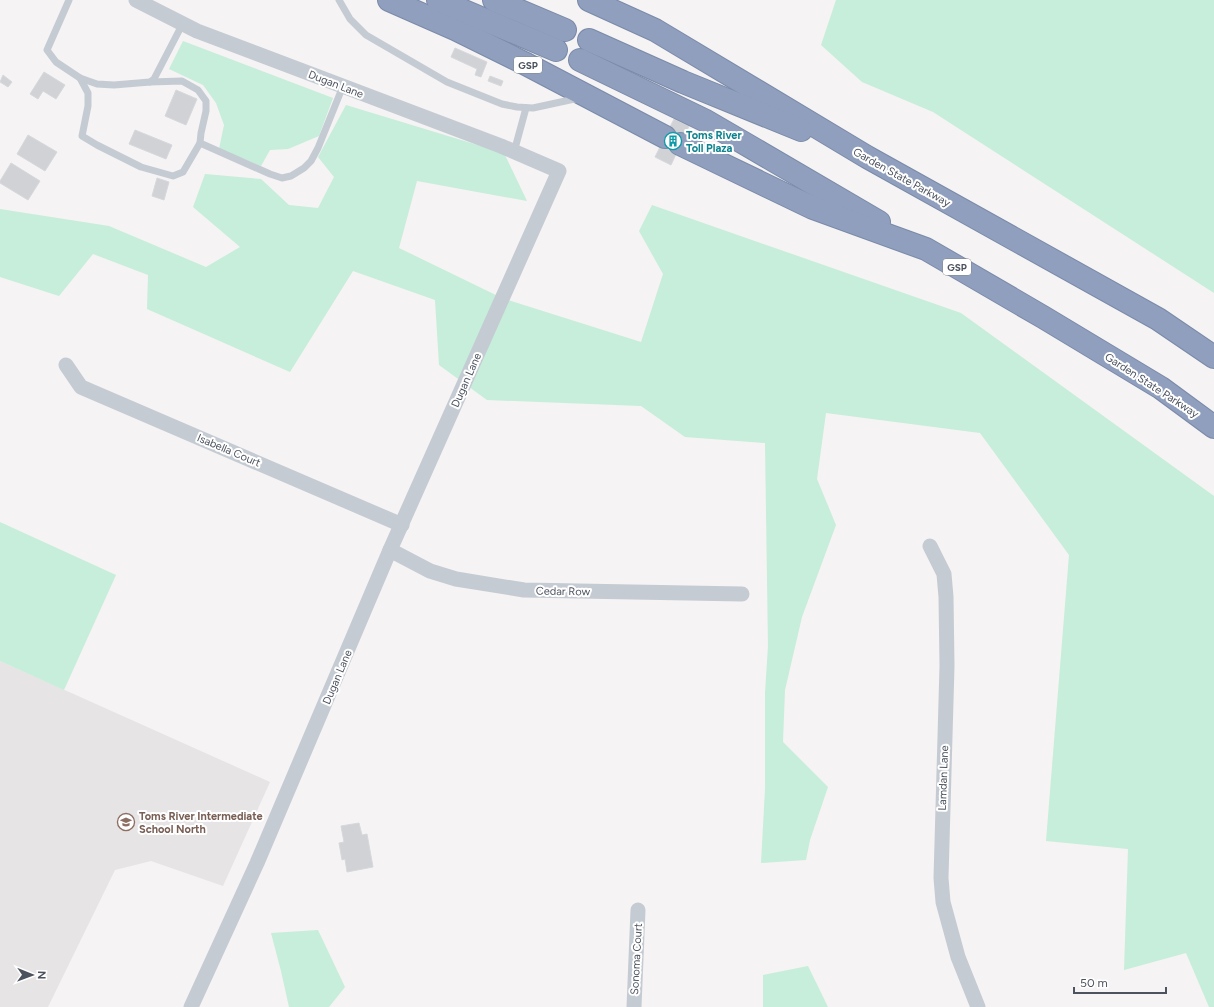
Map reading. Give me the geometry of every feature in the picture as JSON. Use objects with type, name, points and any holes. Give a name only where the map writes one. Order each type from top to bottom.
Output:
[{"type":"highway","name":"Garden State Parkway","points":[[389,0],[455,29],[524,63],[673,141],[813,208],[926,249],[1161,388],[1214,426]]},
{"type":"highway","points":[[438,0],[556,50]]},
{"type":"highway","points":[[494,0],[565,30]]},
{"type":"highway","name":"Garden State Parkway","points":[[588,0],[655,30],[866,157],[1158,319],[1214,357]]},
{"type":"highway","points":[[588,40],[683,82],[866,157]]},
{"type":"highway","points":[[580,60],[706,121],[926,249]]},
{"type":"street","name":"Dugan Lane","points":[[136,0],[198,30],[514,152],[559,171],[390,550],[257,863],[191,1007]]},
{"type":"street","name":"Isabella Court","points":[[66,365],[81,387],[402,525]]},
{"type":"street","name":"Lamdan Lane","points":[[930,546],[944,574],[946,597],[947,666],[941,878],[942,902],[958,956],[978,1007]]},
{"type":"street","name":"Cedar Row","points":[[390,550],[430,571],[456,579],[524,590],[742,594]]},
{"type":"street","name":"Sonoma Court","points":[[634,1007],[638,910]]},
{"type":"lane","points":[[70,0],[47,50],[56,62],[80,78],[97,84],[114,85],[182,81],[198,90],[206,101],[206,110],[200,143],[183,172],[173,176],[141,167],[82,136],[88,106],[88,93],[80,78]]},
{"type":"lane","points":[[339,0],[350,19],[366,35],[447,82],[502,104],[533,108],[588,96]]},
{"type":"lane","points":[[150,82],[154,79],[183,23]]},
{"type":"lane","points":[[200,143],[270,174],[282,178],[291,176],[304,168],[311,161],[318,148],[343,86]]},
{"type":"lane","points":[[514,152],[526,108]]},
{"type":"shaded area","name":"Toms River Intermediate School North","points":[[0,661],[270,782],[223,886],[151,861],[115,870],[48,1007],[0,1007]]},
{"type":"green space","points":[[836,0],[1214,0],[1214,293],[933,112],[862,82],[821,45]]},
{"type":"green space","points":[[183,41],[333,98],[319,136],[288,149],[270,150],[261,166],[219,149],[224,125],[216,103],[203,85],[169,69]]},
{"type":"green space","points":[[346,105],[504,153],[527,201],[417,181],[399,248],[502,298],[641,342],[663,274],[639,231],[652,205],[961,313],[1214,496],[1214,1007],[1209,1007],[1186,953],[1124,970],[1128,849],[1046,841],[1069,555],[980,433],[826,413],[817,479],[836,525],[802,617],[785,690],[783,742],[828,787],[810,840],[806,860],[761,863],[765,789],[765,693],[768,646],[765,443],[685,437],[641,406],[487,400],[439,365],[435,300],[353,271],[290,372],[147,309],[148,275],[93,254],[59,296],[0,277],[0,209],[109,226],[206,267],[240,247],[193,207],[205,174],[261,179],[289,205],[318,208],[334,177],[318,157]]},
{"type":"green space","points":[[0,522],[116,575],[64,690],[0,661]]},
{"type":"green space","points":[[318,930],[345,987],[329,1007],[289,1007],[271,933]]},
{"type":"green space","points":[[808,966],[828,1007],[763,1007],[763,975]]},
{"type":"building","points":[[455,48],[487,62],[481,77],[475,75],[477,69],[451,57]]},
{"type":"building","points":[[44,72],[65,85],[56,99],[43,91],[38,99],[30,94]]},
{"type":"building","points":[[3,75],[12,82],[8,87],[0,82]]},
{"type":"building","points":[[490,76],[503,81],[501,86],[488,81]]},
{"type":"building","points":[[176,90],[197,99],[186,125],[165,116]]},
{"type":"building","name":"Toms River Toll Plaza","points":[[674,119],[689,126],[671,165],[655,157]]},
{"type":"building","points":[[135,130],[172,145],[166,159],[129,144]]},
{"type":"building","points":[[28,135],[57,152],[45,171],[17,154]]},
{"type":"building","points":[[11,163],[40,181],[28,200],[0,183]]},
{"type":"building","points":[[157,178],[169,182],[164,200],[152,196]]},
{"type":"building","points":[[359,823],[362,835],[367,834],[373,867],[347,872],[345,859],[342,860],[339,843],[344,842],[341,826]]},
{"type":"place","name":"Toms River Toll Plaza","points":[[673,141]]},
{"type":"place","name":"Toms River Intermediate School North","points":[[126,822]]}]
